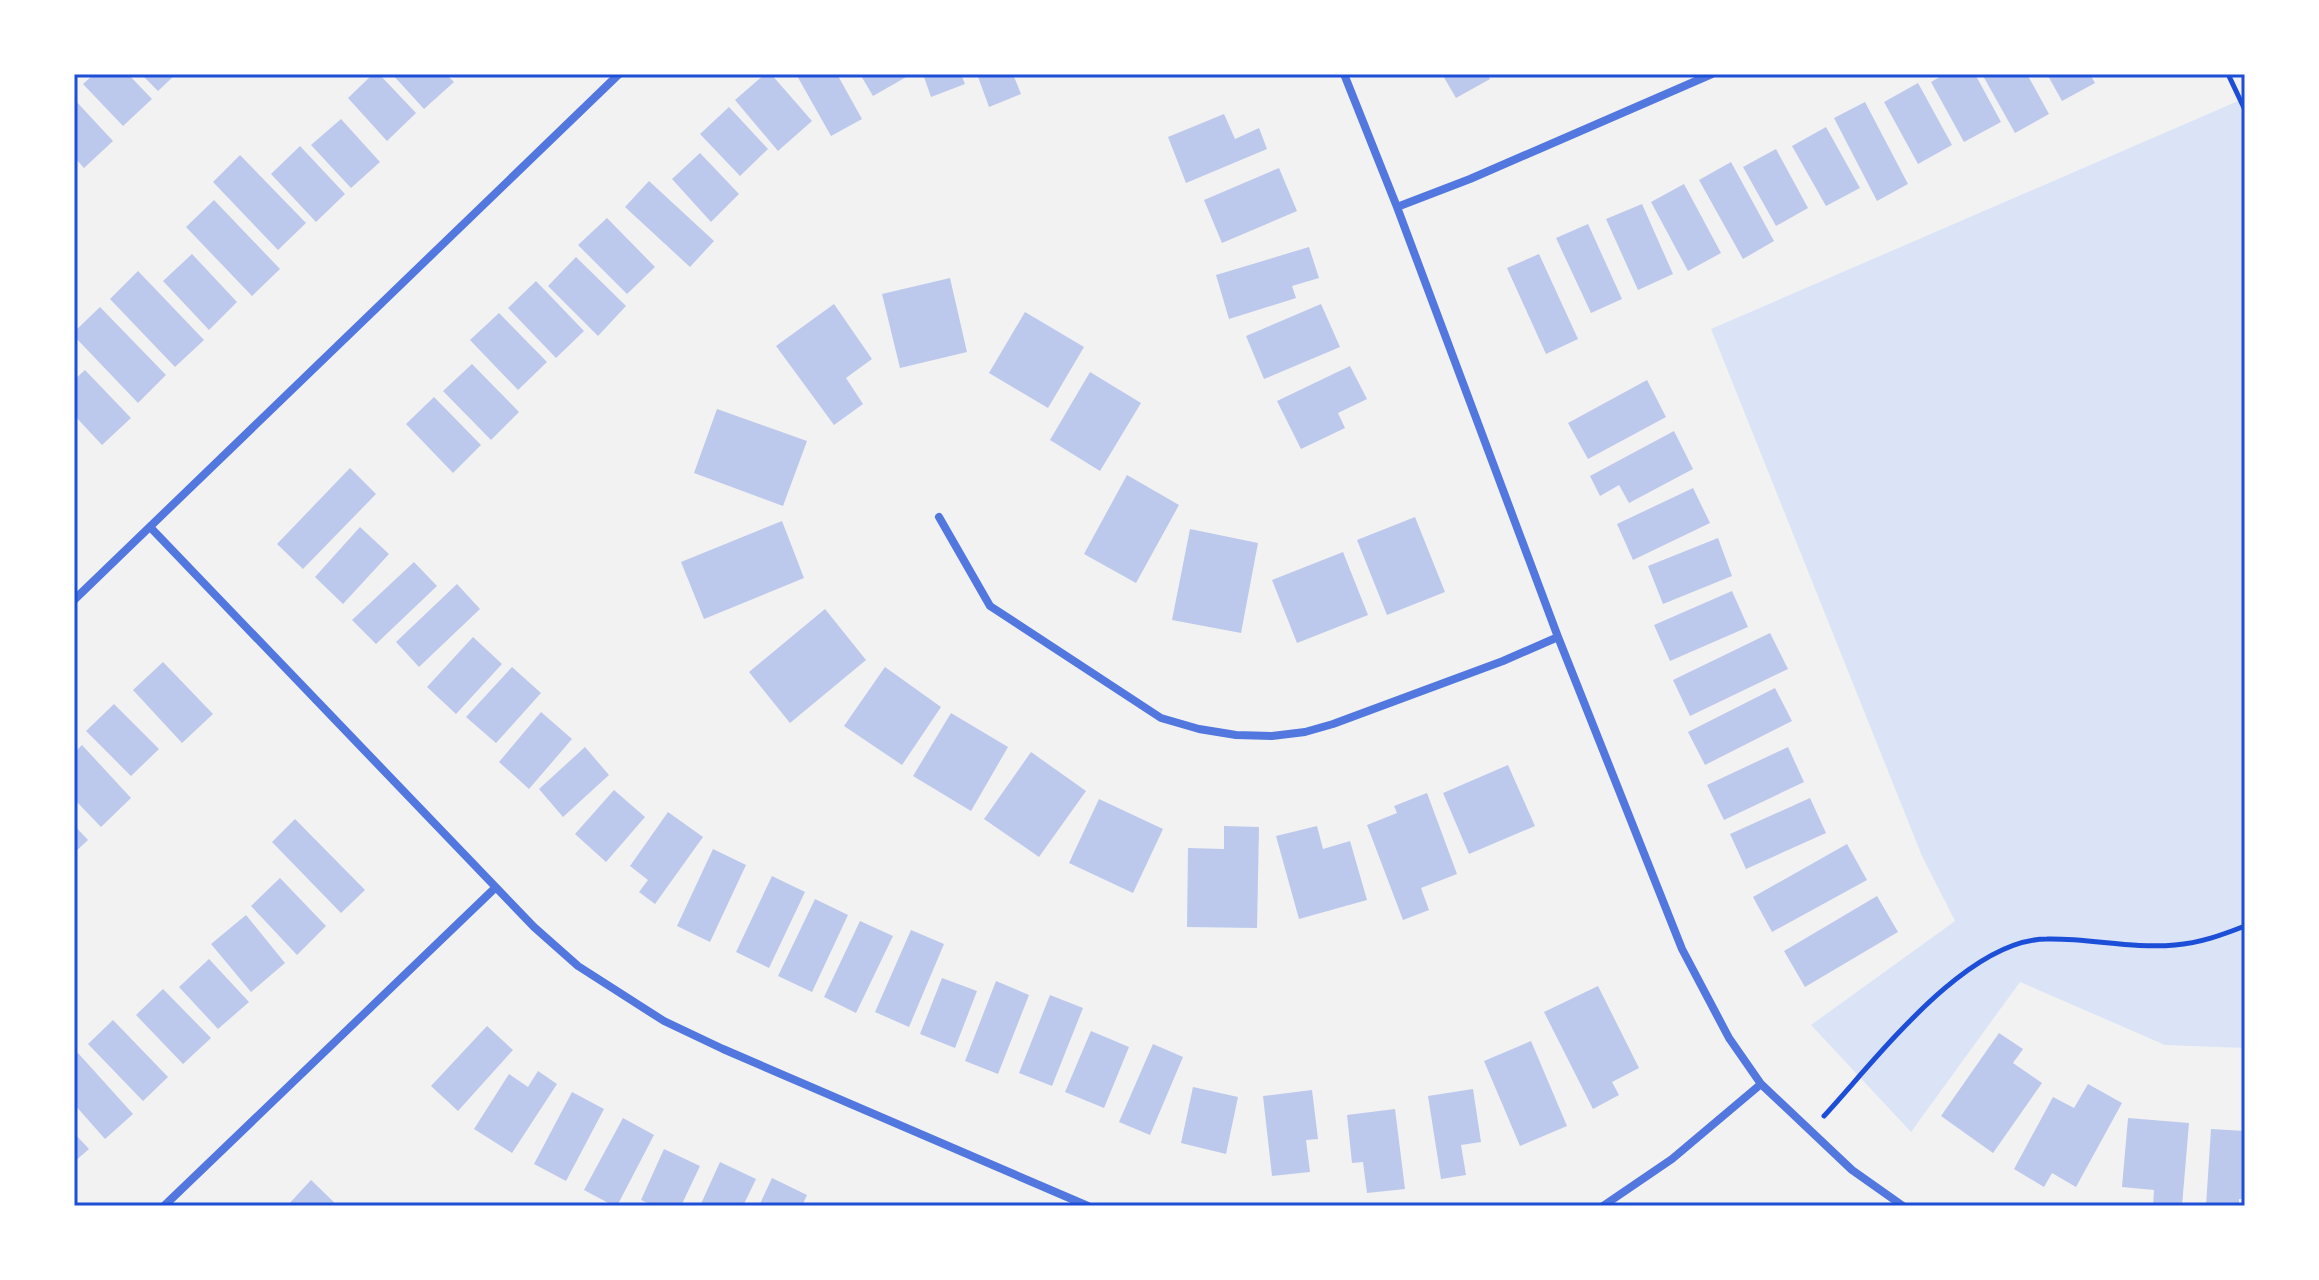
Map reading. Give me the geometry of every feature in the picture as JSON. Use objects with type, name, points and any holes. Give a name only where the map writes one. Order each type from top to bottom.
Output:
[{"type":"street","points":[[74,600],[619,74]]},
{"type":"street","points":[[1344,74],[1558,637],[1682,949],[1729,1038],[1761,1084],[1852,1170],[1903,1206]]},
{"type":"street","points":[[1397,207],[1470,179],[1712,74]]},
{"type":"street","points":[[939,517],[990,606],[1161,718],[1199,729],[1236,735],[1272,736],[1305,732],[1345,720],[1558,637]]},
{"type":"street","points":[[150,527],[495,888],[578,966],[664,1021],[723,1049],[1088,1206]]},
{"type":"street","points":[[164,1206],[495,888]]},
{"type":"street","points":[[1603,1206],[1672,1159],[1761,1084]]},
{"type":"path","points":[[2228,74],[2245,110]]},
{"type":"path","points":[[1809,1131],[1916,1015],[1973,966],[2009,945],[2045,939],[2174,945],[2215,938],[2245,926]]},
{"type":"shaded area","points":[[2245,98],[2245,1048],[2165,1045],[2020,982],[1911,1132],[1811,1025],[1955,921],[1922,856],[1711,329]]},
{"type":"building","points":[[94,74],[128,74],[152,99],[123,126],[83,84]]},
{"type":"building","points":[[141,74],[176,74],[158,91]]},
{"type":"building","points":[[373,74],[379,74],[416,113],[387,141],[348,98]]},
{"type":"building","points":[[392,74],[446,74],[454,82],[424,109]]},
{"type":"building","points":[[765,74],[771,74],[812,121],[778,151],[735,100]]},
{"type":"building","points":[[796,74],[837,74],[862,119],[831,136]]},
{"type":"building","points":[[860,74],[907,74],[908,76],[873,96]]},
{"type":"building","points":[[923,74],[961,74],[965,84],[931,97]]},
{"type":"building","points":[[977,74],[1013,74],[1021,94],[989,107]]},
{"type":"building","points":[[1442,74],[1487,74],[1490,79],[1456,98]]},
{"type":"building","points":[[1945,74],[1975,74],[2001,122],[1964,142],[1931,82]]},
{"type":"building","points":[[1982,74],[2027,74],[2049,114],[2015,133]]},
{"type":"building","points":[[2047,74],[2090,74],[2095,83],[2062,101]]},
{"type":"building","points":[[1918,83],[1952,145],[1918,164],[1884,102]]},
{"type":"building","points":[[74,99],[113,141],[84,168],[74,157]]},
{"type":"building","points":[[1865,102],[1908,184],[1877,201],[1834,118]]},
{"type":"building","points":[[729,107],[768,149],[740,176],[700,134]]},
{"type":"building","points":[[1224,114],[1235,139],[1259,128],[1267,149],[1186,183],[1168,137]]},
{"type":"building","points":[[341,119],[380,162],[351,188],[311,145]]},
{"type":"building","points":[[1826,127],[1860,188],[1826,206],[1792,146]]},
{"type":"building","points":[[300,146],[345,194],[316,222],[271,174]]},
{"type":"building","points":[[1776,149],[1808,208],[1776,226],[1743,167]]},
{"type":"building","points":[[700,153],[739,194],[711,222],[672,179]]},
{"type":"building","points":[[240,155],[306,223],[278,250],[213,182]]},
{"type":"building","points":[[1731,162],[1774,241],[1743,259],[1699,180]]},
{"type":"building","points":[[1279,168],[1297,211],[1222,243],[1204,200]]},
{"type":"building","points":[[649,181],[714,241],[690,267],[625,207]]},
{"type":"building","points":[[1684,184],[1721,253],[1688,271],[1651,202]]},
{"type":"building","points":[[214,200],[280,269],[252,296],[186,227]]},
{"type":"building","points":[[1642,204],[1673,274],[1638,290],[1606,219]]},
{"type":"building","points":[[607,218],[655,267],[627,294],[578,245]]},
{"type":"building","points":[[1588,224],[1622,299],[1591,313],[1556,238]]},
{"type":"building","points":[[1309,247],[1319,278],[1292,286],[1296,298],[1229,319],[1216,275]]},
{"type":"building","points":[[192,254],[237,302],[209,330],[163,281]]},
{"type":"building","points":[[1539,254],[1578,339],[1546,354],[1507,268]]},
{"type":"building","points":[[576,257],[626,306],[598,336],[548,286]]},
{"type":"building","points":[[138,271],[204,340],[175,367],[110,299]]},
{"type":"building","points":[[950,278],[967,352],[900,368],[882,294]]},
{"type":"building","points":[[536,281],[584,331],[556,358],[508,308]]},
{"type":"building","points":[[834,304],[872,359],[846,378],[863,404],[834,425],[776,346]]},
{"type":"building","points":[[1321,304],[1340,347],[1264,379],[1246,336]]},
{"type":"building","points":[[100,307],[166,375],[138,403],[74,336],[74,332]]},
{"type":"building","points":[[1025,312],[1084,347],[1048,408],[989,373]]},
{"type":"building","points":[[499,313],[547,362],[518,390],[470,340]]},
{"type":"building","points":[[472,364],[519,412],[491,440],[443,391]]},
{"type":"building","points":[[1350,366],[1367,399],[1338,413],[1345,428],[1301,449],[1277,401]]},
{"type":"building","points":[[85,370],[131,418],[102,445],[74,415],[74,380]]},
{"type":"building","points":[[1090,372],[1141,403],[1100,471],[1050,440]]},
{"type":"building","points":[[1647,380],[1666,417],[1588,459],[1568,423]]},
{"type":"building","points":[[434,397],[481,445],[453,473],[406,424]]},
{"type":"building","points":[[717,409],[807,441],[783,506],[694,473]]},
{"type":"building","points":[[1674,431],[1693,469],[1629,503],[1619,485],[1600,496],[1590,476]]},
{"type":"building","points":[[350,468],[376,494],[303,569],[277,544]]},
{"type":"building","points":[[1127,475],[1179,505],[1136,583],[1084,554]]},
{"type":"building","points":[[1693,488],[1710,523],[1633,560],[1617,524]]},
{"type":"building","points":[[1415,517],[1445,592],[1387,615],[1357,540]]},
{"type":"building","points":[[782,521],[804,578],[704,619],[681,562]]},
{"type":"building","points":[[360,527],[389,554],[343,604],[315,577]]},
{"type":"building","points":[[1190,529],[1258,543],[1241,633],[1172,620]]},
{"type":"building","points":[[1718,538],[1732,576],[1663,604],[1648,566]]},
{"type":"building","points":[[1343,552],[1368,615],[1297,643],[1272,580]]},
{"type":"building","points":[[414,562],[437,586],[376,644],[352,620]]},
{"type":"building","points":[[457,584],[480,609],[419,667],[396,642]]},
{"type":"building","points":[[1732,591],[1748,627],[1670,661],[1654,625]]},
{"type":"building","points":[[825,609],[866,660],[790,723],[749,672]]},
{"type":"building","points":[[1770,633],[1788,669],[1690,716],[1673,680]]},
{"type":"building","points":[[473,637],[502,664],[456,714],[427,687]]},
{"type":"building","points":[[163,662],[213,714],[182,743],[133,690]]},
{"type":"building","points":[[512,667],[541,693],[496,743],[466,717]]},
{"type":"building","points":[[885,667],[941,707],[902,765],[844,726]]},
{"type":"building","points":[[1775,688],[1792,721],[1705,765],[1688,732]]},
{"type":"building","points":[[114,704],[159,749],[131,776],[86,731]]},
{"type":"building","points":[[541,712],[572,739],[529,789],[499,762]]},
{"type":"building","points":[[951,713],[1008,747],[971,811],[913,776]]},
{"type":"building","points":[[82,745],[131,798],[101,827],[74,799],[74,753]]},
{"type":"building","points":[[585,747],[609,775],[563,817],[539,789]]},
{"type":"building","points":[[1788,747],[1804,782],[1724,820],[1707,785]]},
{"type":"building","points":[[1031,752],[1086,791],[1039,857],[984,819]]},
{"type":"building","points":[[1508,765],[1535,826],[1469,854],[1443,793]]},
{"type":"building","points":[[614,790],[645,817],[606,862],[575,834]]},
{"type":"building","points":[[1427,793],[1457,874],[1421,888],[1429,910],[1403,920],[1367,825],[1397,813],[1394,806]]},
{"type":"building","points":[[1810,798],[1826,833],[1746,869],[1730,834]]},
{"type":"building","points":[[1099,799],[1163,829],[1133,893],[1069,863]]},
{"type":"building","points":[[668,812],[703,837],[655,904],[639,892],[648,880],[630,866]]},
{"type":"building","points":[[295,819],[365,890],[341,913],[272,842]]},
{"type":"building","points":[[74,825],[88,840],[74,853]]},
{"type":"building","points":[[1224,826],[1259,827],[1257,928],[1187,927],[1188,848],[1224,849]]},
{"type":"building","points":[[1317,826],[1323,849],[1350,841],[1367,900],[1299,919],[1276,836]]},
{"type":"building","points":[[1847,844],[1867,880],[1772,932],[1753,897]]},
{"type":"building","points":[[713,849],[746,865],[710,942],[677,926]]},
{"type":"building","points":[[772,876],[805,892],[769,968],[736,952]]},
{"type":"building","points":[[280,878],[326,926],[297,955],[251,906]]},
{"type":"building","points":[[1877,896],[1898,932],[1805,987],[1784,951]]},
{"type":"building","points":[[815,899],[848,915],[812,992],[778,976]]},
{"type":"building","points":[[246,915],[285,963],[251,992],[211,944]]},
{"type":"building","points":[[860,921],[893,936],[856,1013],[824,997]]},
{"type":"building","points":[[911,930],[944,944],[909,1027],[875,1012]]},
{"type":"building","points":[[209,959],[249,1002],[218,1029],[179,987]]},
{"type":"building","points":[[942,978],[977,991],[955,1048],[920,1034]]},
{"type":"building","points":[[996,981],[1029,995],[998,1074],[965,1061]]},
{"type":"building","points":[[1598,986],[1639,1068],[1612,1082],[1619,1095],[1593,1109],[1544,1012]]},
{"type":"building","points":[[163,989],[211,1038],[183,1064],[136,1015]]},
{"type":"building","points":[[1050,995],[1083,1008],[1052,1086],[1019,1073]]},
{"type":"building","points":[[113,1020],[168,1077],[143,1101],[88,1044]]},
{"type":"building","points":[[487,1026],[513,1050],[458,1111],[431,1086]]},
{"type":"building","points":[[1091,1031],[1129,1047],[1104,1108],[1065,1092]]},
{"type":"building","points":[[1999,1033],[2023,1049],[2013,1063],[2042,1083],[1993,1153],[1941,1116]]},
{"type":"building","points":[[1531,1041],[1567,1126],[1520,1146],[1484,1061]]},
{"type":"building","points":[[1153,1044],[1183,1057],[1150,1135],[1119,1122]]},
{"type":"building","points":[[78,1053],[133,1114],[105,1139],[74,1104],[74,1057]]},
{"type":"building","points":[[538,1071],[557,1084],[512,1153],[474,1129],[509,1074],[528,1087]]},
{"type":"building","points":[[2088,1084],[2122,1103],[2076,1187],[2052,1173],[2044,1187],[2014,1169],[2053,1097],[2074,1108]]},
{"type":"building","points":[[1193,1087],[1238,1097],[1226,1154],[1181,1143]]},
{"type":"building","points":[[1473,1089],[1481,1142],[1461,1145],[1466,1175],[1441,1179],[1428,1096]]},
{"type":"building","points":[[1312,1090],[1318,1139],[1306,1140],[1310,1172],[1272,1176],[1263,1096]]},
{"type":"building","points":[[572,1092],[604,1109],[566,1181],[534,1164]]},
{"type":"building","points":[[1395,1109],[1405,1189],[1367,1193],[1363,1162],[1352,1163],[1347,1115]]},
{"type":"building","points":[[623,1118],[654,1135],[617,1206],[614,1206],[584,1190]]},
{"type":"building","points":[[2128,1118],[2189,1123],[2182,1206],[2153,1206],[2154,1190],[2122,1187]]},
{"type":"building","points":[[2211,1129],[2245,1131],[2245,1199],[2239,1199],[2239,1206],[2206,1206]]},
{"type":"building","points":[[74,1133],[89,1149],[74,1162]]},
{"type":"building","points":[[664,1149],[700,1166],[681,1206],[654,1206],[641,1200]]},
{"type":"building","points":[[720,1162],[756,1179],[743,1206],[700,1206]]},
{"type":"building","points":[[772,1178],[807,1195],[802,1206],[759,1206]]},
{"type":"building","points":[[311,1180],[338,1206],[287,1206]]}]
